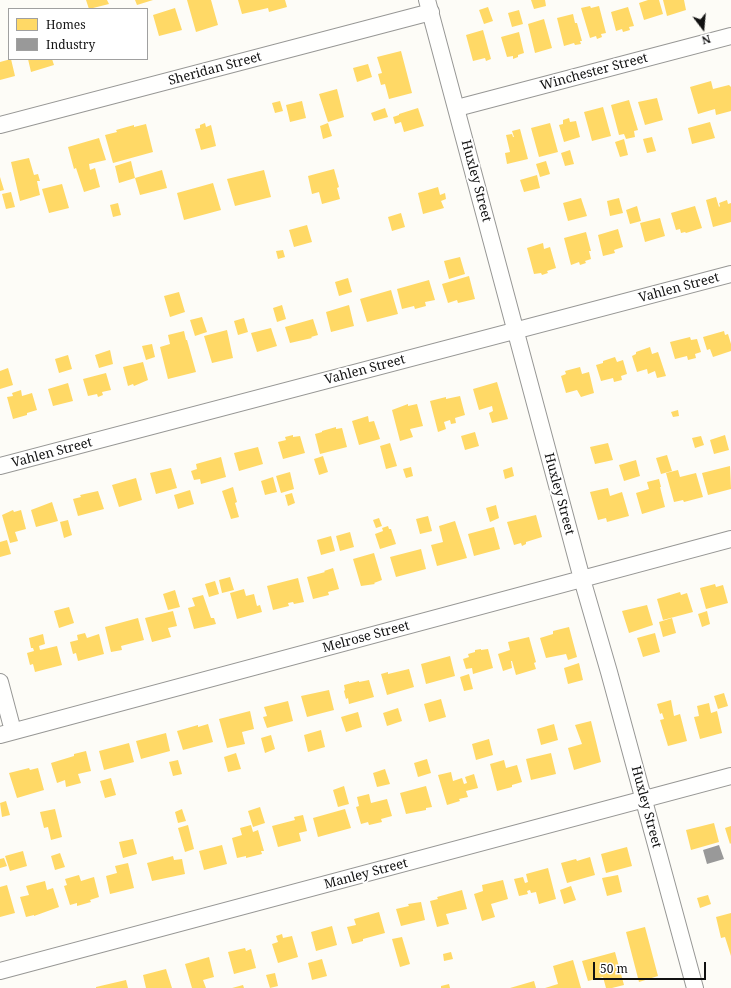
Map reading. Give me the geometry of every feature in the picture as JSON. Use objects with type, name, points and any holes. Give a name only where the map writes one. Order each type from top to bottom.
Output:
[{"type":"street","name":"Huxley Street","points":[[429,6],[582,579],[609,672],[695,988]]},
{"type":"street","name":"Sheridan Street","points":[[0,125],[429,6]]},
{"type":"street","name":"Winchester Street","points":[[456,108],[731,36]]},
{"type":"street","name":"Vahlen Street","points":[[0,466],[731,274]]},
{"type":"street","name":"Melrose Street","points":[[6,733],[731,539]]},
{"type":"street","points":[[0,682],[6,733]]},
{"type":"street","name":"Manley Street","points":[[0,972],[731,776]]},
{"type":"building: Homes","points":[[86,0],[107,0],[109,4],[93,8],[89,8]]},
{"type":"building: Homes","points":[[135,0],[153,0],[137,5]]},
{"type":"building: Homes","points":[[187,0],[211,0],[218,25],[196,32]]},
{"type":"building: Homes","points":[[238,0],[285,0],[287,7],[269,12],[268,8],[242,14]]},
{"type":"building: Homes","points":[[531,0],[545,0],[546,6],[534,9]]},
{"type":"building: Homes","points":[[648,0],[659,0],[663,14],[644,20],[639,3]]},
{"type":"building: Homes","points":[[663,0],[684,0],[686,10],[667,16]]},
{"type":"building: Homes","points":[[590,6],[591,8],[599,6],[606,33],[601,34],[602,37],[597,39],[596,36],[590,38],[581,8]]},
{"type":"building: Homes","points":[[488,7],[493,21],[484,24],[479,10]]},
{"type":"building: Homes","points":[[628,7],[634,26],[629,27],[630,30],[623,32],[622,29],[616,31],[611,12]]},
{"type":"building: Homes","points":[[175,8],[182,30],[159,36],[153,15]]},
{"type":"building: Homes","points":[[519,10],[523,24],[512,27],[508,13]]},
{"type":"building: Homes","points":[[573,14],[582,41],[580,41],[581,44],[575,45],[574,43],[564,46],[557,18]]},
{"type":"building: Homes","points":[[544,19],[552,48],[535,53],[528,24]]},
{"type":"building: Homes","points":[[483,30],[491,59],[486,61],[485,58],[473,61],[466,35]]},
{"type":"building: Homes","points":[[519,32],[524,53],[513,59],[513,56],[507,57],[501,37]]},
{"type":"building: Homes","points":[[401,51],[412,93],[389,99],[385,84],[381,85],[378,74],[382,73],[377,57]]},
{"type":"building: Homes","points":[[11,60],[15,76],[0,80],[0,62]]},
{"type":"building: Homes","points":[[28,60],[52,60],[54,65],[31,72]]},
{"type":"building: Homes","points":[[368,64],[372,77],[357,82],[353,68]]},
{"type":"building: Homes","points":[[711,81],[713,89],[729,85],[731,87],[731,111],[716,115],[715,109],[698,114],[690,87]]},
{"type":"building: Homes","points":[[337,89],[344,117],[328,122],[319,94]]},
{"type":"building: Homes","points":[[657,98],[663,120],[645,125],[638,102]]},
{"type":"building: Homes","points":[[629,100],[638,130],[634,131],[635,137],[626,139],[624,134],[619,135],[611,105]]},
{"type":"building: Homes","points":[[280,101],[283,111],[275,113],[272,103]]},
{"type":"building: Homes","points":[[302,101],[306,118],[290,122],[286,105]]},
{"type":"building: Homes","points":[[603,107],[611,136],[592,141],[584,112]]},
{"type":"building: Homes","points":[[385,108],[388,117],[374,121],[371,113]]},
{"type":"building: Homes","points":[[418,108],[424,126],[404,132],[401,122],[395,124],[393,117]]},
{"type":"building: Homes","points":[[569,118],[570,122],[576,121],[580,137],[564,142],[559,125],[563,124],[563,120]]},
{"type":"building: Homes","points":[[710,122],[715,138],[692,144],[688,128]]},
{"type":"building: Homes","points":[[205,123],[206,127],[211,125],[216,146],[201,150],[195,129],[200,128],[200,125]]},
{"type":"building: Homes","points":[[328,123],[332,136],[323,139],[320,126]]},
{"type":"building: Homes","points":[[550,123],[558,152],[539,157],[531,128]]},
{"type":"building: Homes","points":[[146,124],[153,152],[113,163],[105,135],[134,125],[134,127]]},
{"type":"building: Homes","points":[[520,129],[528,159],[507,164],[505,153],[510,152],[506,135],[512,134],[514,137],[512,131]]},
{"type":"building: Homes","points":[[652,137],[656,151],[647,153],[643,139]]},
{"type":"building: Homes","points":[[99,138],[106,160],[89,164],[90,170],[95,168],[100,187],[84,192],[76,168],[74,169],[68,147]]},
{"type":"building: Homes","points":[[624,139],[628,155],[620,157],[615,142]]},
{"type":"building: Homes","points":[[570,150],[574,164],[565,166],[561,153]]},
{"type":"building: Homes","points":[[29,158],[34,175],[38,174],[40,181],[37,181],[40,195],[20,201],[11,162]]},
{"type":"building: Homes","points":[[131,161],[135,178],[119,183],[115,166]]},
{"type":"building: Homes","points":[[546,161],[550,174],[540,177],[536,164]]},
{"type":"building: Homes","points":[[334,169],[339,187],[337,188],[340,199],[322,204],[319,192],[312,194],[308,176]]},
{"type":"building: Homes","points":[[162,170],[167,188],[140,195],[135,178]]},
{"type":"building: Homes","points":[[264,170],[271,197],[235,206],[227,179]]},
{"type":"building: Homes","points":[[537,175],[540,188],[524,192],[520,180]]},
{"type":"building: Homes","points":[[0,177],[4,190],[0,191]]},
{"type":"building: Homes","points":[[213,183],[221,210],[184,220],[177,193]]},
{"type":"building: Homes","points":[[62,184],[69,208],[49,213],[42,189]]},
{"type":"building: Homes","points":[[438,187],[440,195],[445,193],[446,199],[441,201],[444,208],[423,214],[418,193]]},
{"type":"building: Homes","points":[[11,192],[15,207],[6,209],[2,194]]},
{"type":"building: Homes","points":[[716,197],[719,207],[719,203],[727,200],[728,204],[731,203],[731,222],[713,227],[706,200]]},
{"type":"building: Homes","points":[[581,198],[587,216],[568,221],[563,203]]},
{"type":"building: Homes","points":[[619,198],[623,213],[610,216],[607,201]]},
{"type":"building: Homes","points":[[118,203],[121,215],[113,217],[110,205]]},
{"type":"building: Homes","points":[[637,206],[641,221],[630,224],[626,210]]},
{"type":"building: Homes","points":[[695,206],[702,228],[686,233],[681,233],[680,229],[676,230],[671,213]]},
{"type":"building: Homes","points":[[401,213],[405,227],[392,231],[388,217]]},
{"type":"building: Homes","points":[[660,218],[665,236],[645,242],[640,223]]},
{"type":"building: Homes","points":[[307,225],[312,242],[294,247],[289,230]]},
{"type":"building: Homes","points":[[618,229],[623,247],[614,250],[615,253],[603,256],[598,235]]},
{"type":"building: Homes","points":[[586,232],[591,251],[589,251],[591,259],[580,265],[579,262],[571,265],[564,238]]},
{"type":"building: Homes","points":[[543,243],[544,249],[550,247],[556,268],[547,271],[548,273],[542,275],[541,273],[534,274],[527,248]]},
{"type":"building: Homes","points":[[283,250],[285,257],[278,259],[276,251]]},
{"type":"building: Homes","points":[[460,257],[465,274],[449,279],[444,261]]},
{"type":"building: Homes","points":[[469,276],[475,299],[458,303],[457,300],[448,303],[442,284]]},
{"type":"building: Homes","points":[[348,278],[352,292],[339,296],[335,282]]},
{"type":"building: Homes","points":[[429,280],[435,300],[425,302],[426,306],[415,309],[414,306],[402,309],[397,289]]},
{"type":"building: Homes","points":[[391,290],[398,314],[367,322],[360,299]]},
{"type":"building: Homes","points":[[179,292],[185,312],[170,317],[164,296]]},
{"type":"building: Homes","points":[[282,305],[286,319],[277,322],[273,308]]},
{"type":"building: Homes","points":[[349,305],[354,326],[331,332],[326,312]]},
{"type":"building: Homes","points":[[202,317],[207,332],[195,336],[190,320]]},
{"type":"building: Homes","points":[[244,318],[248,332],[238,335],[234,321]]},
{"type":"building: Homes","points":[[313,319],[318,335],[311,337],[312,338],[290,343],[285,327]]},
{"type":"building: Homes","points":[[271,328],[277,346],[257,352],[251,333]]},
{"type":"building: Homes","points":[[227,330],[233,358],[212,363],[204,336]]},
{"type":"building: Homes","points":[[184,331],[196,372],[168,379],[160,347],[170,344],[168,335]]},
{"type":"building: Homes","points":[[724,331],[725,335],[728,334],[731,344],[731,351],[713,357],[710,349],[707,350],[703,337]]},
{"type":"building: Homes","points":[[690,337],[691,340],[697,339],[701,352],[695,354],[696,358],[688,360],[687,356],[675,359],[670,342]]},
{"type":"building: Homes","points":[[152,344],[155,357],[146,360],[142,346]]},
{"type":"building: Homes","points":[[650,347],[652,354],[658,352],[666,376],[657,378],[655,371],[648,374],[647,369],[637,372],[632,356],[636,354],[636,352]]},
{"type":"building: Homes","points":[[110,350],[113,364],[99,368],[95,355]]},
{"type":"building: Homes","points":[[68,355],[72,369],[59,373],[55,359]]},
{"type":"building: Homes","points":[[615,357],[617,362],[623,360],[627,374],[621,376],[622,380],[614,382],[613,378],[601,381],[596,365]]},
{"type":"building: Homes","points":[[143,362],[148,380],[134,386],[133,384],[128,386],[123,367]]},
{"type":"building: Homes","points":[[580,367],[582,374],[589,372],[594,393],[581,397],[577,390],[566,393],[561,376],[566,374],[565,371]]},
{"type":"building: Homes","points":[[8,368],[13,385],[0,389],[0,371]]},
{"type":"building: Homes","points":[[106,373],[111,390],[102,392],[103,395],[98,397],[97,394],[88,396],[83,379]]},
{"type":"building: Homes","points":[[497,382],[508,419],[492,423],[489,413],[493,411],[492,406],[479,410],[473,389]]},
{"type":"building: Homes","points":[[68,383],[73,401],[53,406],[48,389]]},
{"type":"building: Homes","points":[[21,390],[22,396],[32,393],[37,410],[13,419],[7,397],[13,396],[12,393]]},
{"type":"building: Homes","points":[[460,396],[465,415],[455,418],[456,423],[451,424],[450,420],[444,422],[446,429],[438,432],[430,401],[446,397],[446,399]]},
{"type":"building: Homes","points":[[408,404],[408,406],[417,404],[423,426],[410,429],[413,437],[400,441],[392,410]]},
{"type":"building: Homes","points":[[678,410],[679,416],[673,417],[671,412]]},
{"type":"building: Homes","points":[[368,416],[369,422],[374,421],[380,439],[359,445],[352,421]]},
{"type":"building: Homes","points":[[336,427],[336,429],[342,428],[347,447],[320,454],[315,434]]},
{"type":"building: Homes","points":[[475,432],[479,446],[465,450],[461,436]]},
{"type":"building: Homes","points":[[293,435],[293,437],[300,436],[305,453],[283,459],[278,442],[286,440],[285,437]]},
{"type":"building: Homes","points":[[725,435],[729,450],[714,454],[710,440]]},
{"type":"building: Homes","points":[[701,436],[704,445],[695,448],[692,438]]},
{"type":"building: Homes","points":[[390,443],[397,466],[386,469],[380,446]]},
{"type":"building: Homes","points":[[608,443],[613,460],[595,464],[590,447]]},
{"type":"building: Homes","points":[[258,447],[263,464],[239,471],[234,453]]},
{"type":"building: Homes","points":[[667,455],[672,471],[661,474],[656,458]]},
{"type":"building: Homes","points":[[323,456],[328,472],[319,475],[314,459]]},
{"type":"building: Homes","points":[[221,457],[226,477],[201,484],[200,479],[194,480],[191,471],[197,469],[196,464]]},
{"type":"building: Homes","points":[[636,460],[640,476],[624,481],[619,465]]},
{"type":"building: Homes","points":[[730,466],[731,489],[708,495],[702,473]]},
{"type":"building: Homes","points":[[411,467],[413,476],[406,478],[403,469]]},
{"type":"building: Homes","points":[[512,467],[514,476],[505,479],[503,470]]},
{"type":"building: Homes","points":[[171,468],[177,488],[156,494],[150,473]]},
{"type":"building: Homes","points":[[678,470],[680,477],[696,473],[703,497],[684,502],[683,500],[674,502],[666,473]]},
{"type":"building: Homes","points":[[290,472],[294,489],[281,493],[276,476]]},
{"type":"building: Homes","points":[[273,477],[277,492],[265,495],[261,481]]},
{"type":"building: Homes","points":[[136,478],[142,500],[119,507],[112,485]]},
{"type":"building: Homes","points":[[659,479],[665,507],[642,514],[636,493],[649,489],[647,482]]},
{"type":"building: Homes","points":[[233,487],[239,517],[231,519],[222,491]]},
{"type":"building: Homes","points":[[608,488],[610,496],[622,492],[629,516],[607,522],[606,518],[598,520],[590,492]]},
{"type":"building: Homes","points":[[190,490],[194,504],[178,509],[174,495]]},
{"type":"building: Homes","points":[[98,491],[104,509],[78,516],[73,499],[81,497],[80,495]]},
{"type":"building: Homes","points":[[292,493],[295,503],[288,506],[285,495]]},
{"type":"building: Homes","points":[[52,502],[58,521],[36,527],[31,510]]},
{"type":"building: Homes","points":[[496,505],[499,518],[490,522],[486,508]]},
{"type":"building: Homes","points":[[13,510],[14,512],[21,510],[26,529],[15,532],[18,541],[10,543],[2,515]]},
{"type":"building: Homes","points":[[536,515],[542,537],[526,542],[526,544],[522,546],[521,543],[514,545],[507,522]]},
{"type":"building: Homes","points":[[428,516],[432,531],[420,534],[416,519]]},
{"type":"building: Homes","points":[[379,518],[382,526],[376,528],[373,520]]},
{"type":"building: Homes","points":[[68,520],[72,535],[64,538],[60,522]]},
{"type":"building: Homes","points":[[455,521],[467,558],[437,566],[431,545],[443,542],[439,526]]},
{"type":"building: Homes","points":[[388,526],[389,529],[391,529],[396,544],[380,549],[375,534],[383,531],[382,528]]},
{"type":"building: Homes","points":[[494,527],[500,549],[474,556],[468,534]]},
{"type":"building: Homes","points":[[350,532],[354,547],[340,551],[336,536]]},
{"type":"building: Homes","points":[[331,536],[335,551],[321,555],[317,540]]},
{"type":"building: Homes","points":[[7,540],[11,554],[0,557],[0,542]]},
{"type":"building: Homes","points":[[421,549],[426,569],[396,577],[390,557]]},
{"type":"building: Homes","points":[[374,553],[382,580],[374,583],[375,584],[361,586],[353,559]]},
{"type":"building: Homes","points":[[333,568],[339,589],[328,592],[329,595],[313,599],[307,577]]},
{"type":"building: Homes","points":[[230,577],[234,590],[222,593],[219,580]]},
{"type":"building: Homes","points":[[298,578],[304,602],[294,604],[293,602],[288,603],[289,606],[273,610],[267,586]]},
{"type":"building: Homes","points":[[215,581],[219,594],[209,597],[205,584]]},
{"type":"building: Homes","points":[[715,584],[716,587],[723,585],[728,603],[706,609],[700,588]]},
{"type":"building: Homes","points":[[244,589],[246,596],[254,594],[257,606],[260,605],[262,612],[237,619],[230,593]]},
{"type":"building: Homes","points":[[175,590],[180,607],[168,610],[163,594]]},
{"type":"building: Homes","points":[[680,592],[681,595],[687,593],[693,612],[663,620],[657,599]]},
{"type":"building: Homes","points":[[203,595],[211,618],[214,618],[216,624],[194,629],[188,608],[195,606],[192,598]]},
{"type":"building: Homes","points":[[647,605],[653,625],[629,633],[622,611]]},
{"type":"building: Homes","points":[[69,607],[74,623],[59,628],[54,611]]},
{"type":"building: Homes","points":[[173,611],[177,626],[168,628],[171,637],[152,642],[145,618]]},
{"type":"building: Homes","points":[[707,611],[710,624],[702,627],[698,614]]},
{"type":"building: Homes","points":[[138,618],[144,640],[121,646],[122,650],[111,652],[105,627]]},
{"type":"building: Homes","points":[[672,618],[676,633],[663,637],[659,622]]},
{"type":"building: Homes","points":[[569,627],[577,657],[568,660],[566,654],[546,658],[540,638],[553,634],[553,631]]},
{"type":"building: Homes","points":[[85,633],[87,638],[99,634],[104,654],[78,661],[76,653],[73,654],[70,642],[78,640],[77,635]]},
{"type":"building: Homes","points":[[655,633],[660,652],[643,657],[637,638]]},
{"type":"building: Homes","points":[[43,634],[45,644],[39,646],[40,650],[57,646],[62,665],[35,672],[33,664],[30,665],[27,653],[34,651],[33,648],[31,648],[29,638]]},
{"type":"building: Homes","points":[[529,637],[536,662],[534,663],[536,669],[516,675],[511,661],[512,668],[503,671],[498,654],[510,650],[508,642]]},
{"type":"building: Homes","points":[[488,649],[493,668],[473,674],[472,668],[466,669],[463,659],[469,657],[468,654],[475,652],[475,650]]},
{"type":"building: Homes","points":[[450,656],[455,676],[426,684],[421,664]]},
{"type":"building: Homes","points":[[579,663],[583,680],[568,684],[564,668]]},
{"type":"building: Homes","points":[[409,669],[414,687],[387,695],[381,674],[388,672],[388,674]]},
{"type":"building: Homes","points":[[469,674],[473,689],[464,691],[460,677]]},
{"type":"building: Homes","points":[[369,680],[374,697],[349,704],[348,698],[346,699],[344,685]]},
{"type":"building: Homes","points":[[329,690],[334,710],[307,717],[301,696]]},
{"type":"building: Homes","points":[[724,693],[728,706],[718,709],[714,696]]},
{"type":"building: Homes","points":[[441,699],[446,717],[429,722],[424,704]]},
{"type":"building: Homes","points":[[671,700],[674,716],[680,714],[687,741],[668,746],[660,720],[664,719],[662,713],[660,714],[657,704]]},
{"type":"building: Homes","points":[[288,701],[293,721],[267,728],[263,717],[267,716],[264,707]]},
{"type":"building: Homes","points":[[709,703],[711,713],[717,711],[722,733],[700,739],[694,717],[699,716],[697,706]]},
{"type":"building: Homes","points":[[398,708],[402,721],[387,726],[383,713]]},
{"type":"building: Homes","points":[[250,711],[254,729],[242,732],[245,744],[227,748],[219,719]]},
{"type":"building: Homes","points":[[358,712],[362,727],[346,732],[341,717]]},
{"type":"building: Homes","points":[[591,721],[601,762],[574,770],[568,748],[582,744],[575,725]]},
{"type":"building: Homes","points":[[208,724],[213,742],[183,750],[177,731],[198,725],[198,727]]},
{"type":"building: Homes","points":[[554,724],[558,740],[541,745],[537,729]]},
{"type":"building: Homes","points":[[321,730],[325,747],[308,752],[304,735]]},
{"type":"building: Homes","points":[[166,733],[170,751],[141,759],[136,741]]},
{"type":"building: Homes","points":[[271,735],[275,749],[265,753],[261,738]]},
{"type":"building: Homes","points":[[489,739],[493,755],[476,760],[472,744]]},
{"type":"building: Homes","points":[[129,743],[134,762],[104,770],[99,751]]},
{"type":"building: Homes","points":[[86,751],[91,771],[78,774],[81,783],[66,787],[65,780],[57,783],[51,763]]},
{"type":"building: Homes","points":[[236,753],[241,769],[228,772],[224,757]]},
{"type":"building: Homes","points":[[551,753],[556,774],[531,780],[526,759]]},
{"type":"building: Homes","points":[[427,759],[431,773],[418,777],[414,763]]},
{"type":"building: Homes","points":[[178,760],[182,774],[173,776],[169,762]]},
{"type":"building: Homes","points":[[504,760],[506,768],[517,765],[522,782],[512,785],[512,787],[497,791],[490,764]]},
{"type":"building: Homes","points":[[29,768],[30,770],[38,768],[44,790],[17,798],[9,773]]},
{"type":"building: Homes","points":[[385,769],[390,784],[377,787],[373,773]]},
{"type":"building: Homes","points":[[451,772],[453,781],[462,778],[464,784],[467,783],[465,777],[474,774],[478,788],[466,791],[468,797],[459,799],[460,801],[447,805],[438,775]]},
{"type":"building: Homes","points":[[111,778],[116,795],[105,798],[100,781]]},
{"type":"building: Homes","points":[[344,786],[349,804],[338,807],[333,790]]},
{"type":"building: Homes","points":[[426,786],[432,807],[426,808],[426,810],[406,814],[400,793]]},
{"type":"building: Homes","points":[[369,794],[371,803],[387,799],[392,816],[381,819],[382,822],[369,825],[368,822],[361,824],[356,807],[359,806],[357,797]]},
{"type":"building: Homes","points":[[6,801],[10,815],[2,817],[0,803]]},
{"type":"building: Homes","points":[[260,807],[265,823],[253,827],[248,811]]},
{"type":"building: Homes","points":[[55,809],[62,837],[51,840],[48,827],[44,828],[40,812]]},
{"type":"building: Homes","points":[[182,809],[186,821],[178,823],[175,812]]},
{"type":"building: Homes","points":[[345,809],[351,828],[318,837],[313,818]]},
{"type":"building: Homes","points":[[303,815],[307,831],[299,833],[301,841],[278,847],[272,826],[295,820],[294,817]]},
{"type":"building: Homes","points":[[714,823],[719,842],[691,850],[686,830]]},
{"type":"building: Homes","points":[[188,825],[194,849],[185,852],[178,828]]},
{"type":"building: Homes","points":[[251,825],[253,832],[258,830],[264,851],[261,851],[262,854],[246,858],[246,856],[237,858],[232,838],[242,835],[240,828]]},
{"type":"building: Homes","points":[[731,826],[731,843],[730,844],[725,828]]},
{"type":"building: Homes","points":[[133,839],[137,854],[123,858],[119,842]]},
{"type":"building: Homes","points":[[222,845],[227,864],[204,870],[199,851]]},
{"type":"building: Homes","points":[[627,847],[632,866],[606,873],[601,854]]},
{"type":"building: Homes","points":[[23,851],[27,866],[10,871],[5,856]]},
{"type":"building: Homes","points":[[60,853],[65,867],[55,870],[51,856]]},
{"type":"building: Homes","points":[[173,856],[174,860],[182,859],[185,874],[152,881],[147,863]]},
{"type":"building: Homes","points":[[590,857],[595,875],[567,883],[561,863],[576,859],[577,861]]},
{"type":"building: Homes","points":[[4,858],[7,866],[0,868],[0,859]]},
{"type":"building: Homes","points":[[128,863],[134,888],[110,894],[106,876],[117,873],[115,866]]},
{"type":"building: Homes","points":[[548,868],[556,899],[539,904],[536,892],[531,893],[530,890],[527,891],[528,894],[519,896],[514,879],[523,877],[525,883],[528,882],[526,874]]},
{"type":"building: Homes","points":[[79,875],[81,881],[94,877],[99,897],[90,900],[91,902],[77,906],[77,903],[70,905],[64,886],[67,885],[65,879]]},
{"type":"building: Homes","points":[[618,875],[622,892],[607,896],[602,878]]},
{"type":"building: Homes","points":[[503,880],[508,899],[491,904],[495,917],[482,921],[474,894],[483,891],[482,885]]},
{"type":"building: Homes","points":[[45,881],[47,890],[53,888],[59,907],[34,916],[26,917],[20,897],[29,895],[26,886]]},
{"type":"building: Homes","points":[[7,885],[15,913],[0,917],[0,887]]},
{"type":"building: Homes","points":[[571,886],[576,900],[564,904],[560,890]]},
{"type":"building: Homes","points":[[462,890],[467,909],[446,914],[449,924],[437,927],[430,901],[438,899],[437,897]]},
{"type":"building: Homes","points":[[708,895],[711,904],[700,908],[697,898]]},
{"type":"building: Homes","points":[[421,902],[425,920],[401,926],[396,909],[409,906],[408,904]]},
{"type":"building: Homes","points":[[379,912],[385,933],[363,939],[363,941],[352,944],[347,927],[356,925],[354,919]]},
{"type":"building: Homes","points":[[731,913],[731,956],[725,937],[721,938],[716,917]]},
{"type":"building: Homes","points":[[332,926],[337,945],[316,951],[311,932]]},
{"type":"building: Homes","points":[[645,927],[658,976],[639,982],[626,932]]},
{"type":"building: Homes","points":[[282,934],[283,938],[292,936],[298,957],[278,963],[272,944],[278,942],[276,936]]},
{"type":"building: Homes","points":[[402,937],[410,964],[400,967],[392,939]]},
{"type":"building: Homes","points":[[245,948],[246,951],[251,949],[256,968],[234,974],[228,952]]},
{"type":"building: Homes","points":[[451,952],[453,959],[444,961],[443,954]]},
{"type":"building: Homes","points":[[615,952],[624,985],[606,988],[603,977],[588,981],[582,961]]},
{"type":"building: Homes","points":[[209,957],[214,977],[203,980],[206,988],[192,988],[185,964]]},
{"type":"building: Homes","points":[[322,959],[327,976],[312,980],[308,963]]},
{"type":"building: Homes","points":[[573,960],[581,988],[545,988],[558,984],[553,966]]},
{"type":"building: Homes","points":[[166,969],[172,988],[146,988],[143,975]]},
{"type":"building: Homes","points":[[275,973],[278,986],[270,988],[266,975]]},
{"type":"building: Homes","points":[[126,980],[128,988],[96,988],[96,987]]},
{"type":"building: Homes","points":[[534,981],[536,988],[510,988]]},
{"type":"building: Homes","points":[[449,984],[450,988],[441,988],[441,986]]},
{"type":"building: Homes","points":[[243,985],[244,988],[232,988]]},
{"type":"building: Industry","points":[[719,845],[724,859],[707,864],[703,850]]}]
